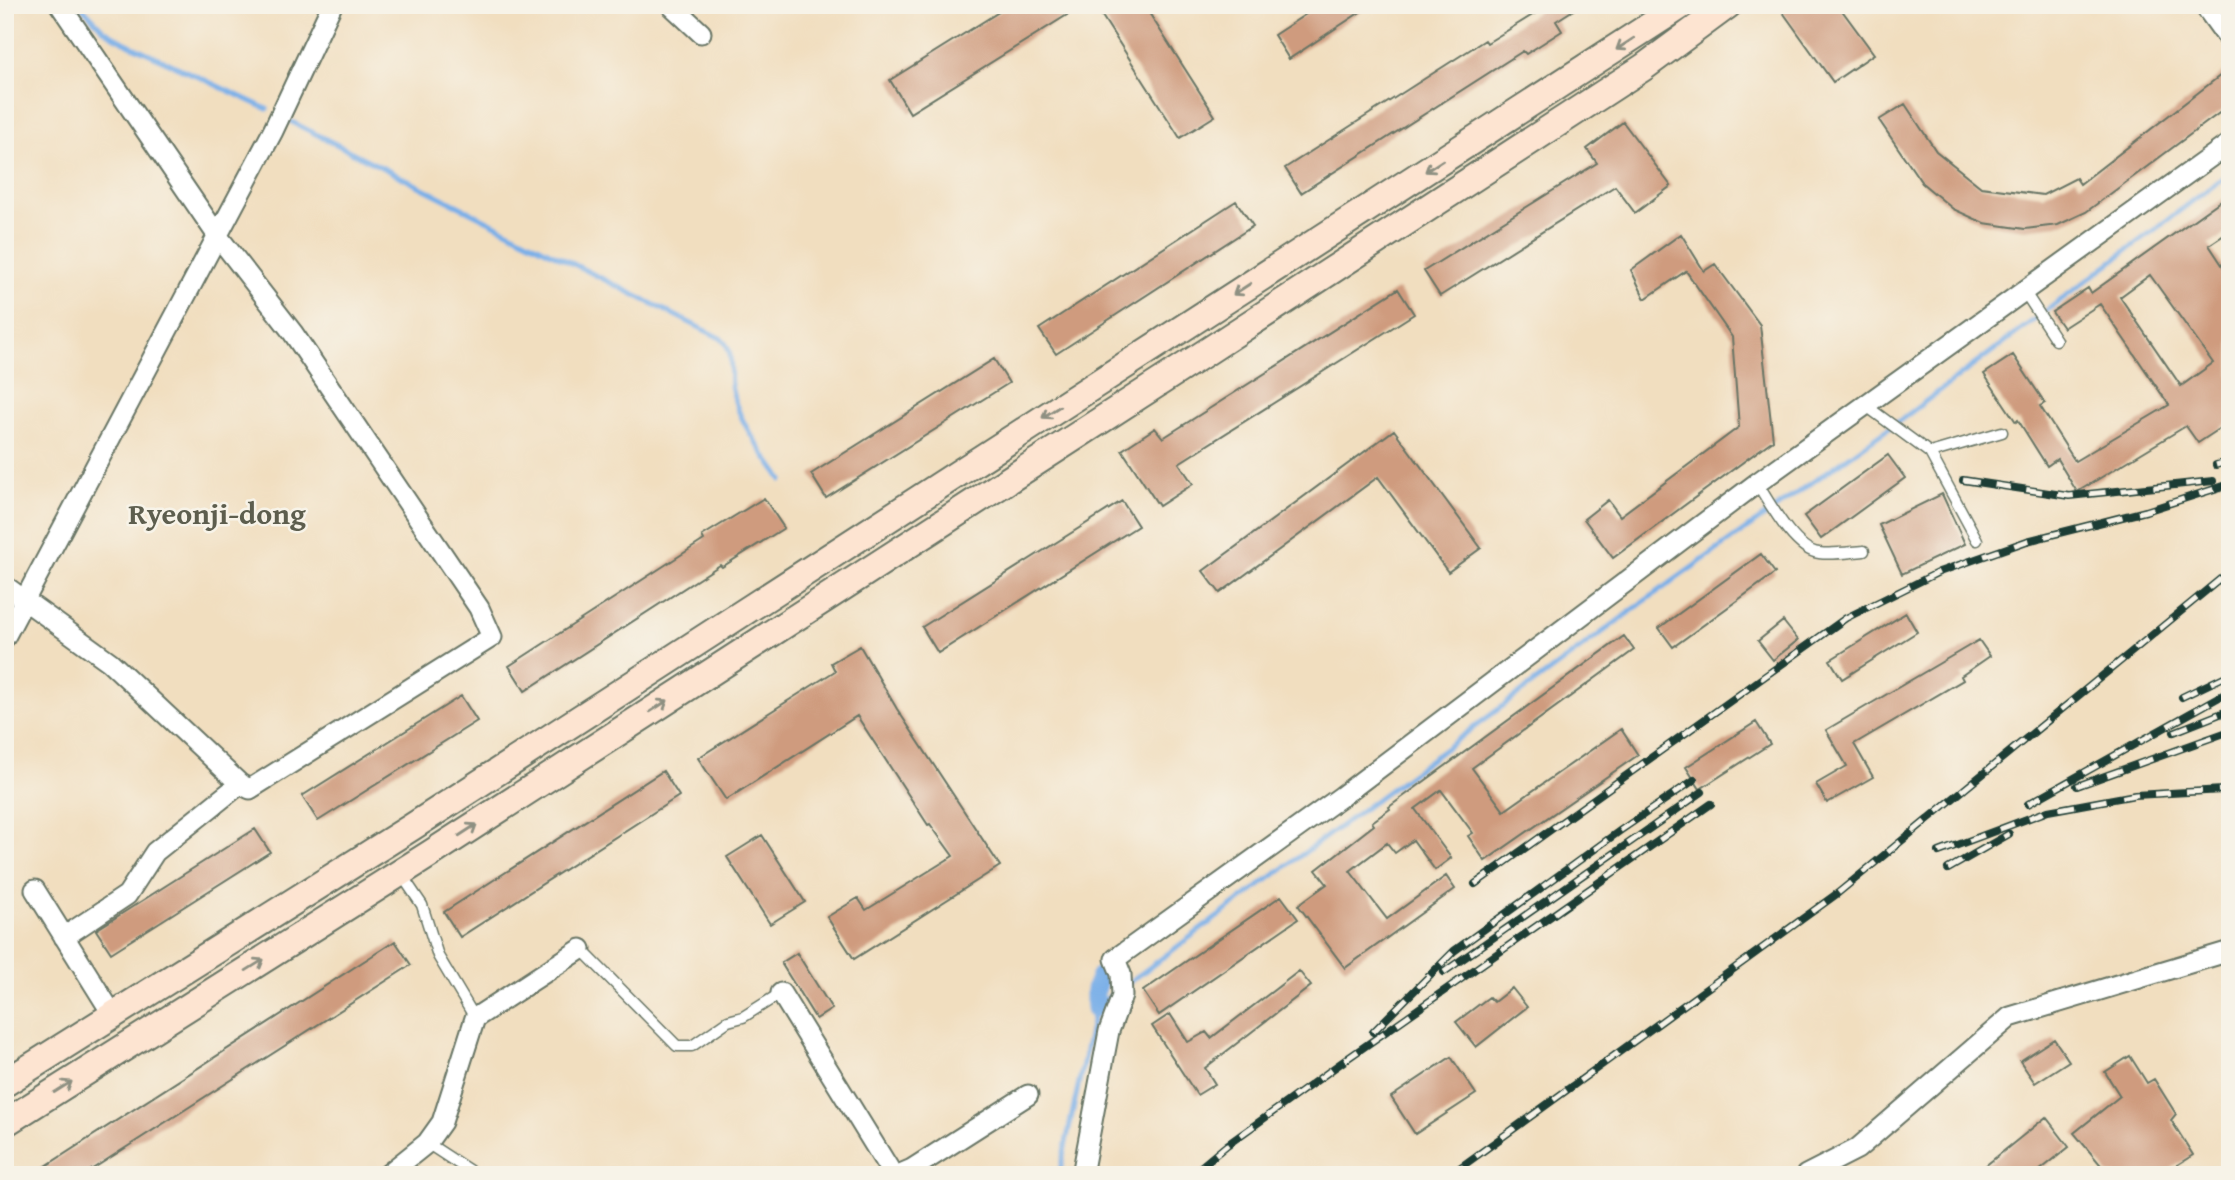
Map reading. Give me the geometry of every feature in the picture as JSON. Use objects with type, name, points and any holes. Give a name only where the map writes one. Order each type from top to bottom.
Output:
[{"type":"main road","points":[[5,1083],[113,1015],[421,841],[1208,351],[1632,75],[1728,5]]},
{"type":"main road","points":[[5,1123],[400,873],[421,841],[1189,323],[1670,9]]},
{"type":"street","points":[[5,586],[26,598],[110,662],[240,784],[250,789],[492,637],[479,608],[293,333],[217,235],[60,5]]},
{"type":"street","points":[[5,637],[273,131],[332,5]]},
{"type":"street","points":[[671,5],[701,33]]},
{"type":"street","points":[[2204,5],[2230,41]]},
{"type":"street","points":[[1670,9],[1688,36]]},
{"type":"street","points":[[1082,1175],[1109,1031],[1122,996],[1121,974],[1115,958],[1762,491],[1869,408],[2226,156]]},
{"type":"street","points":[[64,937],[127,895],[155,852],[240,784]]},
{"type":"street","points":[[35,890],[113,1015]]},
{"type":"street","points":[[387,1175],[427,1143],[442,1122],[475,1018],[581,949]]},
{"type":"street","points":[[1806,1175],[1857,1149],[2010,1017],[2230,951]]},
{"type":"street","points":[[782,993],[904,1173],[1028,1095]]},
{"type":"lane","points":[[2026,295],[2056,340]]},
{"type":"lane","points":[[1869,408],[1930,453],[1977,540]]},
{"type":"lane","points":[[1930,453],[2002,432]]},
{"type":"lane","points":[[1762,491],[1801,544],[1816,553],[1864,551]]},
{"type":"lane","points":[[400,873],[422,905],[438,956],[475,1018]]},
{"type":"lane","points":[[581,949],[677,1045],[692,1046],[728,1021],[743,1017],[782,993]]},
{"type":"lane","points":[[427,1143],[476,1175]]},
{"type":"building","points":[[1010,5],[1083,5],[910,113],[890,80]]},
{"type":"building","points":[[1095,5],[1144,5],[1215,116],[1180,138]]},
{"type":"building","points":[[1320,5],[1371,5],[1289,59],[1274,35]]},
{"type":"building","points":[[1535,5],[1581,5],[1556,21],[1562,31],[1526,54],[1523,51],[1301,193],[1285,168],[1485,40],[1487,43],[1539,11]]},
{"type":"building","points":[[1789,5],[1838,5],[1874,54],[1833,82],[1782,11]]},
{"type":"building","points":[[2230,68],[2230,105],[2086,212],[2058,225],[2025,229],[1984,223],[1953,209],[1922,183],[1879,120],[1905,104],[1936,151],[1981,187],[2043,195],[2076,178],[2080,184]]},
{"type":"building","points":[[1623,122],[1671,186],[1635,213],[1615,186],[1440,296],[1424,271],[1597,163],[1587,149]]},
{"type":"building","points":[[2230,194],[2230,231],[2209,245],[2230,277],[2230,422],[2198,443],[2186,426],[2077,492],[2057,459],[2047,466],[1984,374],[2013,355],[2045,403],[2040,406],[2075,461],[2169,405],[2100,304],[2063,328],[2052,312],[2088,288],[2091,293]],"holes":[[[2150,275],[2213,363],[2181,386],[2120,297]]]},
{"type":"building","points":[[1236,201],[1253,226],[1056,354],[1039,329]]},
{"type":"building","points":[[1681,234],[1704,271],[1715,264],[1760,325],[1773,440],[1613,558],[1584,519],[1608,500],[1620,516],[1739,427],[1732,337],[1686,271],[1645,299],[1631,270]]},
{"type":"building","points":[[1398,289],[1414,314],[1179,463],[1193,484],[1159,506],[1122,450],[1155,428],[1163,438]]},
{"type":"building","points":[[994,359],[1009,383],[826,498],[811,474]]},
{"type":"building","points":[[1394,430],[1481,548],[1448,572],[1378,477],[1220,593],[1203,571]]},
{"type":"building","points":[[1888,455],[1905,478],[1821,539],[1804,516]]},
{"type":"building","points":[[1942,494],[1965,544],[1902,574],[1879,525]]},
{"type":"building","points":[[764,498],[784,528],[722,567],[720,565],[525,691],[509,666],[704,540],[702,536]]},
{"type":"building","points":[[1122,501],[1138,526],[938,653],[922,627]]},
{"type":"building","points":[[1761,554],[1775,573],[1673,647],[1659,628]]},
{"type":"building","points":[[1906,613],[1917,632],[1842,679],[1830,660]]},
{"type":"building","points":[[1783,621],[1798,640],[1773,660],[1758,641]]},
{"type":"building","points":[[1624,636],[1634,650],[1472,768],[1504,811],[1621,729],[1638,755],[1485,861],[1468,836],[1473,833],[1441,790],[1415,809],[1451,858],[1435,870],[1413,840],[1395,853],[1387,843],[1350,871],[1387,919],[1446,876],[1455,889],[1345,968],[1298,905],[1327,884],[1316,870],[1374,825],[1372,822],[1390,809],[1389,807]]},
{"type":"building","points":[[1979,640],[1990,656],[1961,676],[1963,680],[1854,744],[1873,777],[1827,803],[1816,784],[1847,766],[1826,730]]},
{"type":"building","points":[[860,646],[897,709],[1000,866],[854,959],[827,917],[858,898],[866,910],[953,856],[930,824],[928,825],[857,716],[726,800],[698,758],[835,671],[831,663]]},
{"type":"building","points":[[461,696],[477,721],[318,821],[302,796]]},
{"type":"building","points":[[1756,722],[1770,744],[1700,789],[1686,767]]},
{"type":"building","points":[[663,771],[679,796],[460,937],[444,912]]},
{"type":"building","points":[[255,829],[270,852],[111,953],[96,930]]},
{"type":"building","points":[[762,835],[805,902],[770,924],[727,857]]},
{"type":"building","points":[[1281,896],[1298,919],[1159,1015],[1143,991]]},
{"type":"building","points":[[395,941],[411,965],[83,1175],[32,1175]]},
{"type":"building","points":[[797,953],[832,1009],[816,1019],[781,963]]},
{"type":"building","points":[[1299,971],[1311,986],[1205,1068],[1215,1084],[1197,1095],[1152,1026],[1170,1014],[1188,1042],[1206,1032],[1211,1038]]},
{"type":"building","points":[[1512,988],[1527,1007],[1476,1047],[1456,1022],[1489,997],[1494,1002]]},
{"type":"building","points":[[2054,1039],[2069,1061],[2035,1083],[2020,1061]]},
{"type":"building","points":[[2130,1056],[2147,1083],[2154,1079],[2176,1114],[2171,1120],[2193,1155],[2161,1175],[2109,1175],[2074,1133],[2120,1096],[2105,1072]]},
{"type":"building","points":[[1451,1057],[1476,1094],[1415,1134],[1391,1097]]},
{"type":"building","points":[[2046,1117],[2069,1147],[2034,1175],[1974,1175]]},
{"type":"waterway","points":[[80,5],[104,30],[124,42],[267,109]]},
{"type":"waterway","points":[[292,122],[722,339],[729,350],[731,385],[739,411],[751,435],[782,480]]},
{"type":"waterway","points":[[1127,984],[1642,603],[1906,416],[2230,173]]},
{"type":"waterway","points":[[1095,1008],[1095,990],[1100,976]]},
{"type":"waterway","points":[[1059,1175],[1095,1008],[1116,992]]},
{"type":"railway","points":[[2216,465],[2230,461]]},
{"type":"railway","points":[[1963,480],[2069,496],[2213,481]]},
{"type":"railway","points":[[1475,884],[1846,618],[1939,572],[2027,541],[2146,511],[2230,484]]},
{"type":"railway","points":[[1450,1175],[1838,893],[2230,571]]},
{"type":"railway","points":[[2182,697],[2230,674]]},
{"type":"railway","points":[[2028,804],[2230,691]]},
{"type":"railway","points":[[2174,732],[2230,710]]},
{"type":"railway","points":[[2077,786],[2230,731]]},
{"type":"railway","points":[[1373,1032],[1454,951],[1694,780]]},
{"type":"railway","points":[[1939,852],[2048,811],[2135,795],[2230,791]]},
{"type":"railway","points":[[1444,972],[1702,792]]},
{"type":"railway","points":[[1191,1175],[1227,1145],[1341,1063],[1711,804]]},
{"type":"railway","points":[[1948,869],[2009,834]]},
{"type":"district","name":"Ryeonji-dong","points":[[217,513]]}]
